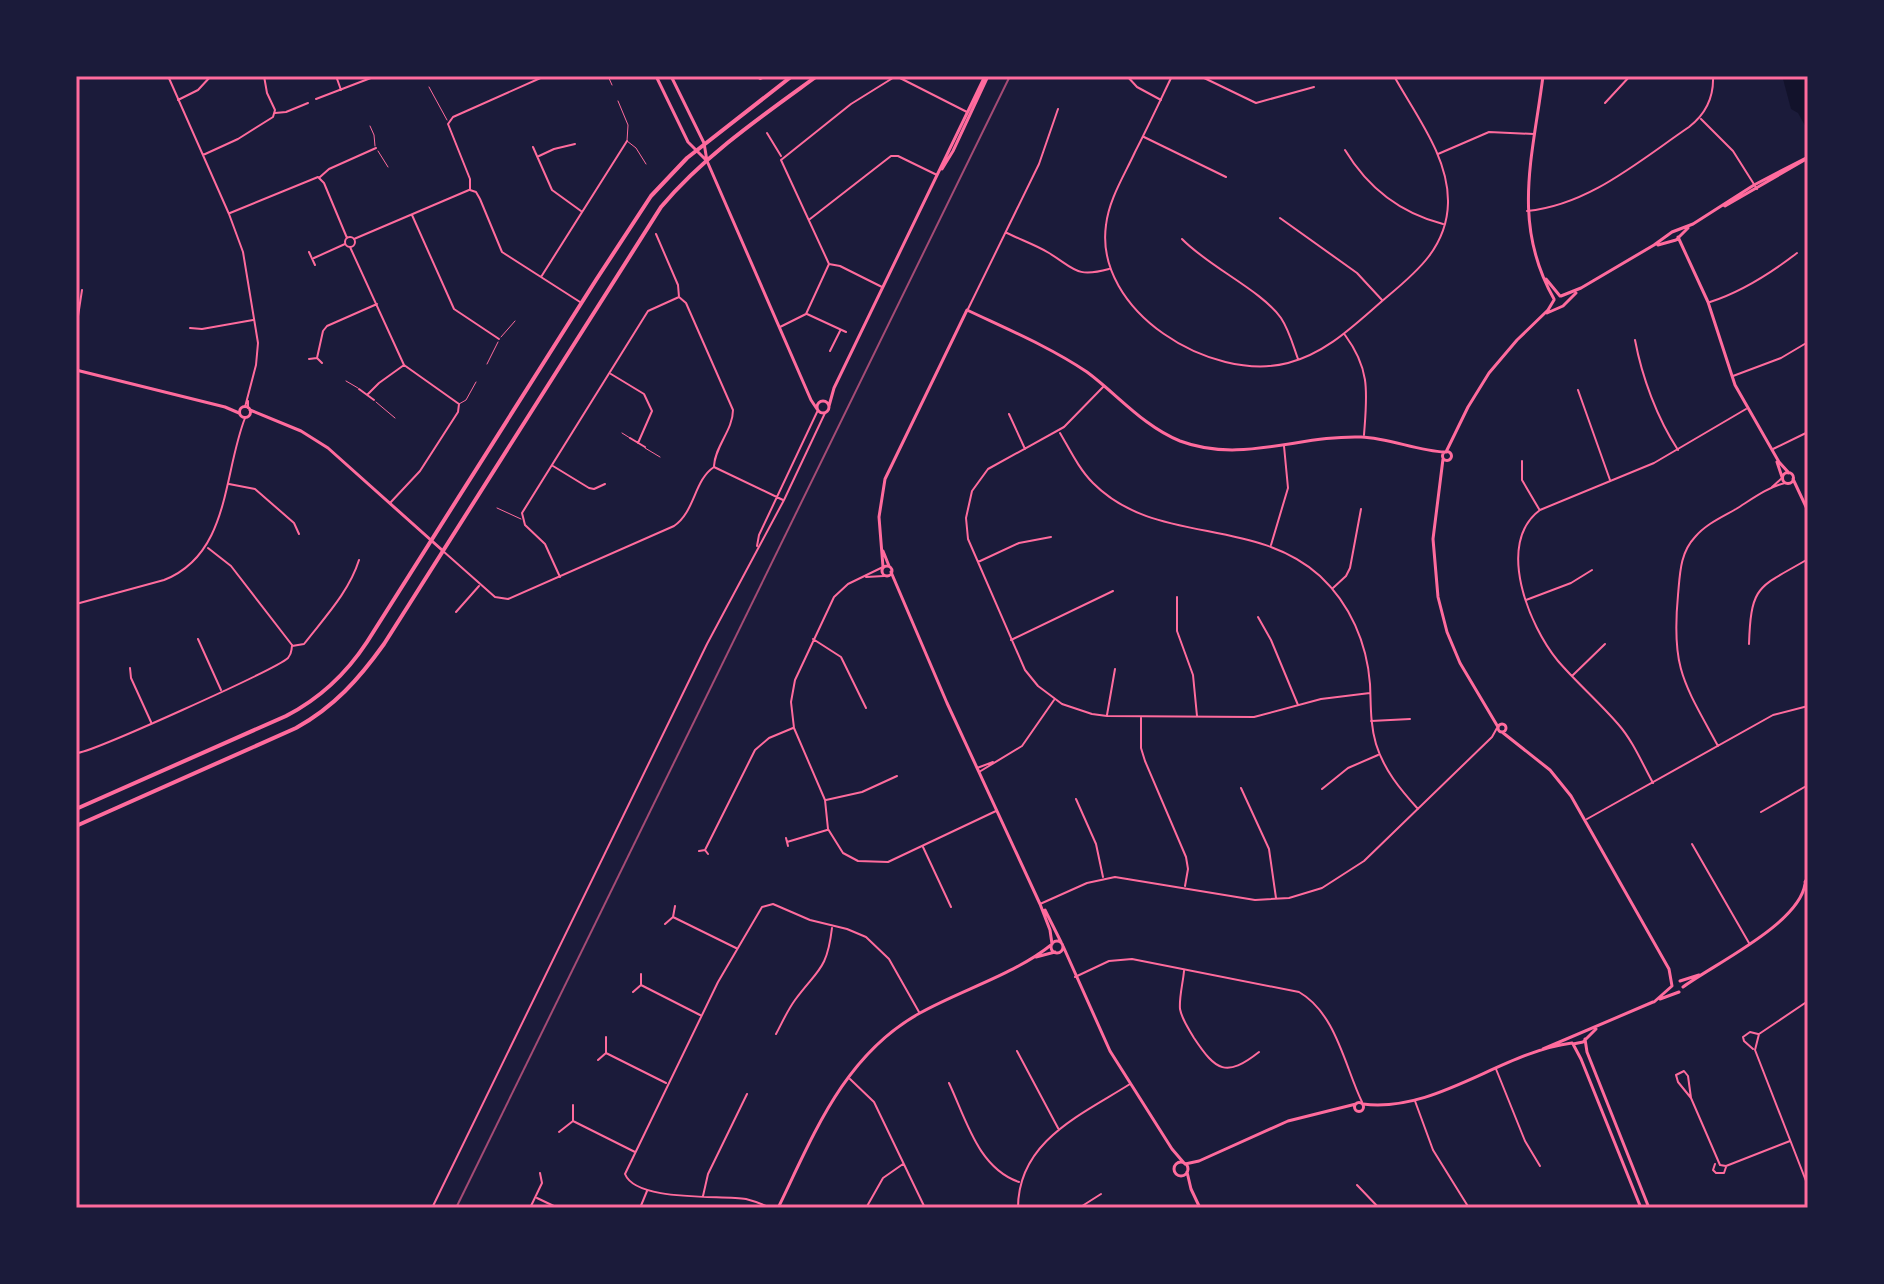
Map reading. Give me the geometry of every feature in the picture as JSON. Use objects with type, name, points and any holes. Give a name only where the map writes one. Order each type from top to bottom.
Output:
[{"type":"main road","points":[[76,809],[286,716],[321,694],[355,660],[651,196],[704,143],[792,76]]},
{"type":"main road","points":[[76,826],[287,732],[328,707],[347,691],[368,667],[649,223],[683,182],[707,161],[817,76]]},
{"type":"street","points":[[76,604],[172,577],[191,565],[207,547],[215,530],[258,352],[243,252],[168,76]]},
{"type":"street","points":[[177,100],[198,90],[211,76]]},
{"type":"street","points":[[264,76],[275,113]]},
{"type":"street","points":[[336,76],[341,90]]},
{"type":"street","points":[[316,99],[376,76]]},
{"type":"street","points":[[470,190],[470,179],[449,130],[449,122],[453,117],[545,76]]},
{"type":"street","points":[[656,76],[695,151],[707,161]]},
{"type":"street","points":[[671,76],[704,143],[707,161],[808,393],[817,410],[825,413]]},
{"type":"street","points":[[755,76],[759,79],[768,76]]},
{"type":"street","points":[[782,157],[851,104],[897,76],[969,113]]},
{"type":"street","points":[[432,1208],[756,547],[784,500],[829,406],[834,388],[986,76]]},
{"type":"street","points":[[1127,76],[1137,87],[1161,100]]},
{"type":"street","points":[[1172,76],[1109,211],[1105,239],[1110,269],[1131,303],[1169,337],[1193,352],[1240,366],[1272,366],[1298,360],[1323,349],[1427,261],[1439,241],[1448,206],[1447,184],[1437,155],[1394,76]]},
{"type":"street","points":[[1200,76],[1256,103],[1314,87]]},
{"type":"street","points":[[1543,76],[1527,178],[1527,211],[1534,250],[1559,307]]},
{"type":"street","points":[[1605,103],[1630,76]]},
{"type":"street","points":[[1527,211],[1558,206],[1595,190],[1700,118],[1710,101],[1713,76]]},
{"type":"street","points":[[201,156],[238,139],[275,113],[308,103]]},
{"type":"street","points":[[897,590],[882,572],[880,508],[885,479],[1048,143],[1058,109]]},
{"type":"street","points":[[1700,118],[1733,151],[1756,187]]},
{"type":"street","points":[[1437,155],[1489,132],[1534,134]]},
{"type":"street","points":[[767,133],[782,157],[782,164],[829,264]]},
{"type":"street","points":[[1143,136],[1226,177]]},
{"type":"street","points":[[540,278],[627,141]]},
{"type":"street","points":[[537,157],[575,144]]},
{"type":"street","points":[[533,147],[552,190],[583,211]]},
{"type":"street","points":[[319,178],[329,169],[376,148]]},
{"type":"street","points":[[1345,150],[1362,177],[1383,195],[1417,217],[1444,224]]},
{"type":"street","points":[[808,220],[891,156],[898,156],[938,175]]},
{"type":"street","points":[[1541,317],[1559,307],[1581,288],[1672,233],[1806,159]]},
{"type":"street","points":[[229,214],[313,177],[319,178],[326,186],[352,241],[404,365],[459,404],[458,412],[425,464],[389,504]]},
{"type":"street","points":[[314,258],[470,190],[476,192],[480,199],[502,252],[581,303]]},
{"type":"street","points":[[412,215],[454,309],[499,339]]},
{"type":"street","points":[[1280,218],[1357,273],[1383,301]]},
{"type":"street","points":[[1654,245],[1672,240],[1693,224]]},
{"type":"street","points":[[1006,232],[1051,254],[1077,272],[1089,274],[1110,269]]},
{"type":"street","points":[[1672,233],[1678,236],[1708,302],[1731,377],[1747,409],[1793,479],[1808,511]]},
{"type":"street","points":[[1672,233],[1672,240],[1683,250]]},
{"type":"street","points":[[76,370],[225,407],[246,408],[301,431],[328,448],[481,585],[495,597],[504,600],[679,522],[688,512],[707,473],[714,467],[733,410],[686,303],[679,297],[678,285],[656,234]]},
{"type":"street","points":[[1182,239],[1273,309],[1286,326],[1298,360]]},
{"type":"street","points":[[309,252],[315,265]]},
{"type":"street","points":[[1708,302],[1740,290],[1797,253]]},
{"type":"street","points":[[779,328],[806,314],[829,264]]},
{"type":"street","points":[[829,264],[840,266],[883,287]]},
{"type":"street","points":[[1544,276],[1565,301]]},
{"type":"street","points":[[1581,288],[1554,301],[1489,373],[1446,452],[1433,539],[1438,597],[1456,656],[1488,710],[1501,726],[1555,775],[1586,820],[1669,969],[1683,987]]},
{"type":"street","points":[[76,329],[82,290]]},
{"type":"street","points":[[560,577],[545,544],[521,519],[523,510],[648,311],[679,297]]},
{"type":"street","points":[[317,358],[327,326],[377,304]]},
{"type":"street","points":[[967,310],[1060,356],[1104,386],[1145,422],[1185,443],[1229,451],[1323,438],[1364,437],[1446,452],[1450,457]]},
{"type":"street","points":[[806,314],[846,332]]},
{"type":"street","points":[[190,328],[202,329],[254,320]]},
{"type":"street","points":[[830,351],[840,330]]},
{"type":"street","points":[[1344,334],[1361,359],[1366,376],[1364,437]]},
{"type":"street","points":[[1635,340],[1640,363],[1664,427],[1678,450]]},
{"type":"street","points":[[1731,377],[1781,358],[1808,342]]},
{"type":"street","points":[[309,359],[317,358]]},
{"type":"street","points":[[317,358],[322,363]]},
{"type":"street","points":[[368,394],[404,365]]},
{"type":"street","points":[[610,374],[644,394],[649,402],[652,414],[638,443]]},
{"type":"street","points":[[1104,386],[1059,431],[988,469],[972,491],[966,511],[966,526],[978,562],[1025,670],[1054,699],[1078,711],[1107,716],[1254,717],[1321,699],[1370,693]]},
{"type":"street","points":[[756,547],[820,401],[834,388]]},
{"type":"street","points":[[359,389],[374,400]]},
{"type":"street","points":[[1578,390],[1611,481]]},
{"type":"street","points":[[808,393],[814,400],[827,402],[829,406]]},
{"type":"street","points":[[225,407],[244,416],[266,418]]},
{"type":"street","points":[[244,416],[246,408]]},
{"type":"street","points":[[1653,783],[1619,725],[1546,644],[1526,600],[1518,542],[1526,524],[1540,510],[1678,450],[1747,409]]},
{"type":"street","points":[[1009,414],[1025,449]]},
{"type":"street","points":[[1059,431],[1094,484],[1136,512],[1165,522],[1271,545],[1309,567],[1332,589],[1358,632],[1366,658],[1371,721],[1380,755],[1396,784],[1418,809]]},
{"type":"street","points":[[1772,450],[1808,432]]},
{"type":"street","points":[[630,438],[645,447]]},
{"type":"street","points":[[1442,477],[1453,441]]},
{"type":"street","points":[[1271,545],[1288,488],[1284,444]]},
{"type":"street","points":[[1433,451],[1443,459]]},
{"type":"street","points":[[1443,459],[1450,457]]},
{"type":"street","points":[[1777,458],[1782,478],[1800,498]]},
{"type":"street","points":[[1522,461],[1522,480],[1540,510]]},
{"type":"street","points":[[552,466],[589,488],[605,484]]},
{"type":"street","points":[[714,467],[784,500]]},
{"type":"street","points":[[1718,746],[1686,687],[1679,667],[1675,633],[1680,566],[1689,545],[1701,530],[1772,488],[1789,473]]},
{"type":"street","points":[[1772,488],[1793,479]]},
{"type":"street","points":[[227,484],[255,489],[294,523],[299,534]]},
{"type":"street","points":[[1332,589],[1350,568],[1361,509]]},
{"type":"street","points":[[978,562],[1019,543],[1051,537]]},
{"type":"street","points":[[881,543],[897,590],[1040,904],[1052,945],[1071,969]]},
{"type":"street","points":[[76,753],[88,752],[288,657],[292,646],[290,639],[231,566],[207,547]]},
{"type":"street","points":[[1749,644],[1751,607],[1756,595],[1766,584],[1808,559]]},
{"type":"street","points":[[292,646],[304,644],[354,575],[359,560]]},
{"type":"street","points":[[891,570],[883,567],[846,586],[834,597],[795,680],[791,702],[794,728],[825,800],[828,829],[843,853],[858,861],[888,862],[997,811]]},
{"type":"street","points":[[861,578],[885,576],[891,570]]},
{"type":"street","points":[[1526,600],[1571,583],[1592,570]]},
{"type":"street","points":[[456,612],[481,585]]},
{"type":"street","points":[[1010,640],[1113,591]]},
{"type":"street","points":[[1177,597],[1177,631],[1195,684],[1197,717]]},
{"type":"street","points":[[1258,617],[1298,705]]},
{"type":"street","points":[[198,639],[222,691]]},
{"type":"street","points":[[813,639],[841,657],[866,708]]},
{"type":"street","points":[[1572,676],[1605,644]]},
{"type":"street","points":[[130,668],[131,678],[151,723]]},
{"type":"street","points":[[1107,716],[1115,669]]},
{"type":"street","points":[[978,770],[1015,751],[1028,740],[1054,699]]},
{"type":"street","points":[[1586,820],[1773,715],[1808,706]]},
{"type":"street","points":[[1141,716],[1141,748],[1145,761],[1186,857],[1188,869],[1184,888]]},
{"type":"street","points":[[1371,721],[1410,719]]},
{"type":"street","points":[[1501,726],[1502,732],[1519,743]]},
{"type":"street","points":[[1040,904],[1103,879],[1129,878],[1246,899],[1276,899],[1311,892],[1348,874],[1501,726]]},
{"type":"street","points":[[705,850],[755,750],[769,738],[794,728]]},
{"type":"street","points":[[1492,737],[1502,732]]},
{"type":"street","points":[[1322,789],[1348,768],[1380,755]]},
{"type":"street","points":[[825,800],[862,792],[897,776]]},
{"type":"street","points":[[1761,812],[1808,785]]},
{"type":"street","points":[[1241,788],[1269,849],[1276,899]]},
{"type":"street","points":[[1076,799],[1096,844],[1103,879]]},
{"type":"street","points":[[787,842],[828,829]]},
{"type":"street","points":[[1692,844],[1749,943]]},
{"type":"street","points":[[922,845],[951,907]]},
{"type":"street","points":[[699,851],[705,850]]},
{"type":"street","points":[[705,850],[708,854]]},
{"type":"street","points":[[1339,1109],[1359,1110],[1414,1099],[1540,1051],[1679,992],[1777,923],[1797,902],[1807,887],[1808,877]]},
{"type":"street","points":[[1797,902],[1807,887]]},
{"type":"street","points":[[770,1208],[748,1200],[647,1190],[631,1183],[626,1177],[701,1016],[766,904],[866,937],[895,968],[920,1013]]},
{"type":"street","points":[[1040,904],[1062,944],[1105,1041],[1172,1149],[1184,1163],[1200,1208]]},
{"type":"street","points":[[665,924],[673,917],[675,906]]},
{"type":"street","points":[[673,917],[738,949]]},
{"type":"street","points":[[776,1034],[792,1003],[821,969],[829,948],[832,925]]},
{"type":"street","points":[[778,1208],[824,1114],[847,1077],[885,1036],[920,1013],[1029,960],[1056,941],[1062,944]]},
{"type":"street","points":[[1029,960],[1056,952],[1062,944]]},
{"type":"street","points":[[1075,977],[1109,961],[1121,959],[1292,989],[1305,995],[1327,1020],[1363,1104]]},
{"type":"street","points":[[1185,969],[1181,1013],[1208,1059],[1214,1065],[1227,1069],[1241,1065],[1259,1052]]},
{"type":"street","points":[[1669,969],[1673,990],[1679,992]]},
{"type":"street","points":[[633,992],[641,985],[641,974]]},
{"type":"street","points":[[1654,1002],[1672,985],[1703,974]]},
{"type":"street","points":[[641,985],[701,1016]]},
{"type":"street","points":[[1755,1050],[1759,1034],[1808,1001]]},
{"type":"street","points":[[1540,1051],[1580,1043],[1598,1026]]},
{"type":"street","points":[[1582,1032],[1649,1208]]},
{"type":"street","points":[[1759,1034],[1750,1032],[1743,1037],[1744,1041],[1755,1050],[1808,1186]]},
{"type":"street","points":[[1572,1036],[1572,1044],[1581,1059],[1641,1208]]},
{"type":"street","points":[[598,1060],[606,1053],[606,1037]]},
{"type":"street","points":[[1017,1051],[1059,1129]]},
{"type":"street","points":[[606,1053],[668,1084]]},
{"type":"street","points":[[1496,1068],[1525,1141],[1540,1166]]},
{"type":"street","points":[[1691,1098],[1676,1079],[1678,1072],[1684,1071],[1688,1076],[1691,1098],[1716,1162],[1713,1170],[1724,1173],[1726,1166]]},
{"type":"street","points":[[847,1077],[874,1102],[925,1208]]},
{"type":"street","points":[[949,1083],[989,1163],[1005,1177],[1020,1183]]},
{"type":"street","points":[[1018,1208],[1020,1183],[1034,1152],[1059,1129],[1130,1084]]},
{"type":"street","points":[[1355,1089],[1359,1110]]},
{"type":"street","points":[[703,1196],[708,1174],[747,1094]]},
{"type":"street","points":[[1414,1099],[1433,1150],[1467,1207]]},
{"type":"street","points":[[1175,1168],[1178,1163],[1199,1161],[1288,1121],[1356,1104],[1378,1105]]},
{"type":"street","points":[[1359,1110],[1363,1104]]},
{"type":"street","points":[[573,1105],[573,1121]]},
{"type":"street","points":[[573,1121],[635,1152]]},
{"type":"street","points":[[559,1132],[573,1121]]},
{"type":"street","points":[[1716,1162],[1726,1166],[1791,1140]]},
{"type":"street","points":[[1172,1149],[1175,1168],[1191,1189]]},
{"type":"street","points":[[1179,1175],[1199,1161]]},
{"type":"street","points":[[866,1208],[883,1178],[904,1164]]},
{"type":"street","points":[[530,1208],[543,1180],[540,1173]]},
{"type":"street","points":[[1357,1185],[1379,1208]]},
{"type":"street","points":[[640,1208],[647,1190]]},
{"type":"street","points":[[1079,1208],[1101,1194]]},
{"type":"street","points":[[536,1198],[558,1208]]},
{"type":"lane","points":[[608,76],[612,85]]},
{"type":"lane","points":[[429,87],[441,114],[449,122]]},
{"type":"lane","points":[[618,101],[628,125],[627,141],[636,148],[646,164]]},
{"type":"lane","points":[[370,126],[376,148],[388,167]]},
{"type":"lane","points":[[487,364],[499,339],[515,321]]},
{"type":"lane","points":[[346,381],[359,389]]},
{"type":"lane","points":[[459,404],[466,400],[476,382]]},
{"type":"lane","points":[[374,400],[395,418]]},
{"type":"lane","points":[[622,433],[630,438]]},
{"type":"lane","points":[[645,447],[660,457]]},
{"type":"lane","points":[[497,508],[521,519]]},
{"type":"shaded area","points":[[1787,76],[1804,76],[1808,81],[1808,131],[1798,113],[1791,109],[1783,79]]},
{"type":"railway","points":[[456,1208],[1010,76]]}]
